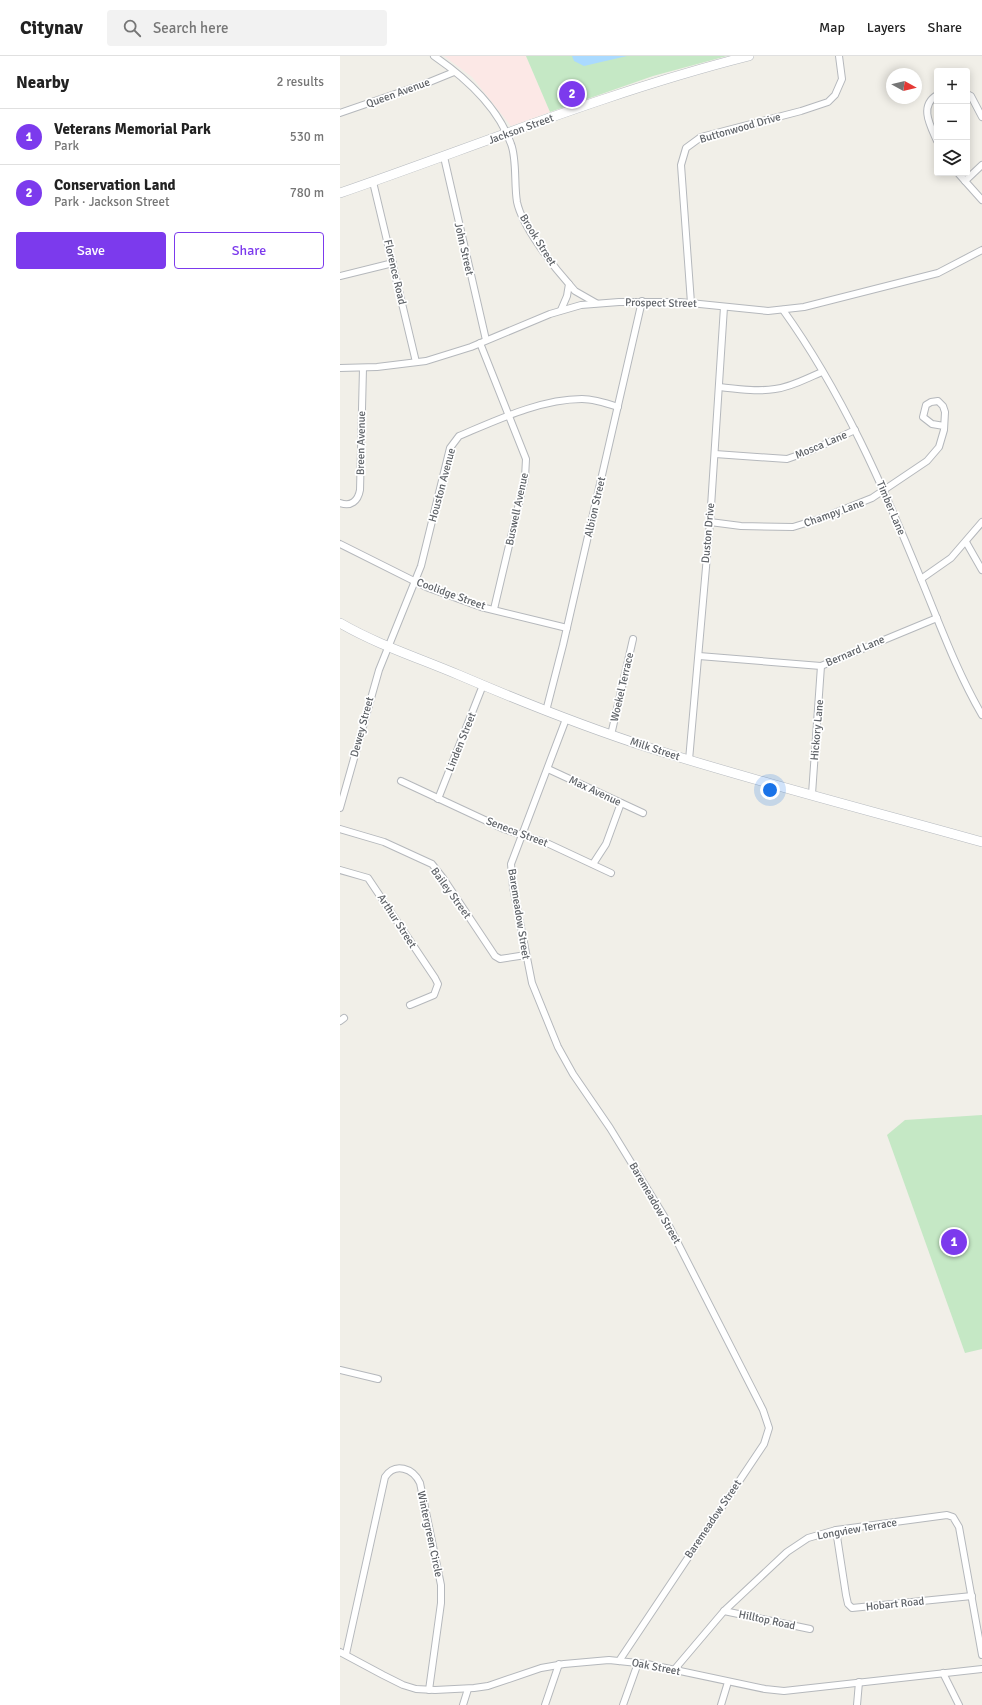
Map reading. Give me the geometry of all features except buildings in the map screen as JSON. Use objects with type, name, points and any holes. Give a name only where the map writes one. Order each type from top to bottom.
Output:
[{"type":"street","name":"Brook Street","points":[[434,56],[486,101],[498,118],[512,144],[515,189],[521,213],[544,252],[569,284],[575,291],[596,304]]},
{"type":"street","name":"Jackson Street","points":[[340,193],[653,83],[749,56]]},
{"type":"street","name":"Buttonwood Drive","points":[[691,303],[681,165],[686,148],[701,137],[817,107],[828,102],[836,96],[842,79],[839,56]]},
{"type":"street","name":"Queen Avenue","points":[[340,113],[427,83],[454,72]]},
{"type":"street","points":[[934,96],[931,98],[927,105],[926,112],[937,140]]},
{"type":"street","points":[[970,97],[982,117]]},
{"type":"street","name":"John Street","points":[[444,157],[486,340]]},
{"type":"street","points":[[965,181],[982,165]]},
{"type":"street","points":[[961,176],[982,200]]},
{"type":"street","name":"Florence Road","points":[[373,182],[416,362]]},
{"type":"street","name":"Prospect Street","points":[[340,368],[363,368],[416,362],[447,355],[561,310],[596,304],[642,301],[691,303],[754,310],[783,310],[804,307],[916,279],[954,266],[982,250]]},
{"type":"street","points":[[340,276],[393,263]]},
{"type":"street","points":[[561,310],[567,296],[569,284]]},
{"type":"street","name":"Albion Street","points":[[546,712],[567,628],[642,301]]},
{"type":"street","name":"Duston Drive","points":[[689,760],[710,522],[724,307]]},
{"type":"street","name":"Timber Lane","points":[[783,310],[822,372],[855,430],[883,489],[922,579],[952,656],[982,715]]},
{"type":"street","name":"Buswell Avenue","points":[[480,343],[523,450],[526,469],[494,609]]},
{"type":"street","name":"Breen Avenue","points":[[340,503],[348,504],[354,502],[357,500],[360,490],[363,368]]},
{"type":"street","points":[[718,387],[761,390],[775,389],[789,386],[822,372]]},
{"type":"street","name":"Houston Avenue","points":[[388,647],[416,581],[428,542],[450,448],[460,436],[509,416],[554,403],[581,399],[592,400],[618,407]]},
{"type":"street","name":"Champy Lane","points":[[710,522],[740,526],[793,527],[822,518],[872,498],[883,489],[927,461],[939,447],[944,426],[943,406],[938,401],[931,402],[926,406],[924,417],[932,424],[944,426]]},
{"type":"street","name":"Mosca Lane","points":[[715,454],[787,459],[810,451],[855,430]]},
{"type":"street","points":[[922,579],[951,558],[982,522]]},
{"type":"street","points":[[966,542],[982,570]]},
{"type":"street","name":"Coolidge Street","points":[[340,544],[416,581],[461,600],[567,628]]},
{"type":"street","name":"Bernard Lane","points":[[699,656],[821,666],[937,618]]},
{"type":"street","name":"Milk Street","points":[[340,623],[388,647],[546,712],[611,735],[689,760],[982,842]]},
{"type":"street","name":"Woekel Terrace","points":[[611,735],[633,639]]},
{"type":"street","name":"Dewey Street","points":[[340,808],[365,714],[388,647]]},
{"type":"street","name":"Hickory Lane","points":[[812,794],[821,666]]},
{"type":"street","name":"Linden Street","points":[[438,799],[483,686]]},
{"type":"street","name":"Baremeadow Street","points":[[566,719],[548,769],[521,834],[513,856],[510,871],[526,954],[537,999],[558,1047],[573,1074],[610,1128],[678,1241],[763,1410],[769,1428],[764,1444],[619,1661]]},
{"type":"street","name":"Max Avenue","points":[[548,769],[643,813]]},
{"type":"street","name":"Seneca Street","points":[[401,781],[510,831],[521,834],[612,873]]},
{"type":"street","points":[[593,864],[606,844],[622,803]]},
{"type":"street","name":"Bailey Street","points":[[340,829],[384,842],[432,864],[441,874],[494,956],[500,959],[526,954]]},
{"type":"street","name":"Arthur Street","points":[[340,870],[368,878],[435,978],[438,984],[434,995],[410,1005]]},
{"type":"street","points":[[340,1370],[378,1379]]},
{"type":"street","name":"Wintergreen Circle","points":[[343,1653],[385,1477],[392,1470],[405,1469],[414,1474],[420,1484],[441,1585],[441,1603],[430,1690]]},
{"type":"street","name":"Longview Terrace","points":[[674,1670],[724,1611],[798,1543],[808,1538],[836,1530],[947,1515],[953,1517],[959,1527],[982,1655]]},
{"type":"street","name":"Hobart Road","points":[[836,1530],[846,1595],[848,1604],[852,1608],[972,1596]]},
{"type":"street","name":"Hilltop Road","points":[[724,1611],[810,1629]]},
{"type":"street","name":"Oak Street","points":[[343,1653],[403,1685],[430,1690],[468,1689],[488,1686],[541,1668],[559,1664],[587,1661],[619,1661],[638,1663],[728,1682],[784,1691],[982,1669]]},
{"type":"street","points":[[623,1705],[638,1663]]},
{"type":"street","points":[[545,1705],[559,1664]]},
{"type":"street","points":[[943,1673],[959,1705]]},
{"type":"street","points":[[721,1705],[728,1682]]},
{"type":"street","points":[[857,1705],[859,1682]]},
{"type":"street","points":[[463,1705],[468,1689]]},
{"type":"shaded area","points":[[444,56],[526,56],[550,112],[511,126],[472,77]]},
{"type":"green space","points":[[526,56],[727,56],[653,76],[550,112]]},
{"type":"green space","points":[[982,1115],[982,1349],[965,1353],[887,1135],[905,1120]]},
{"type":"water","points":[[572,56],[627,56],[584,66],[574,61]]},
{"type":"place","name":"Conservation Land","points":[[572,94]]},
{"type":"place","name":"Veterans Memorial Park","points":[[954,1242]]}]
